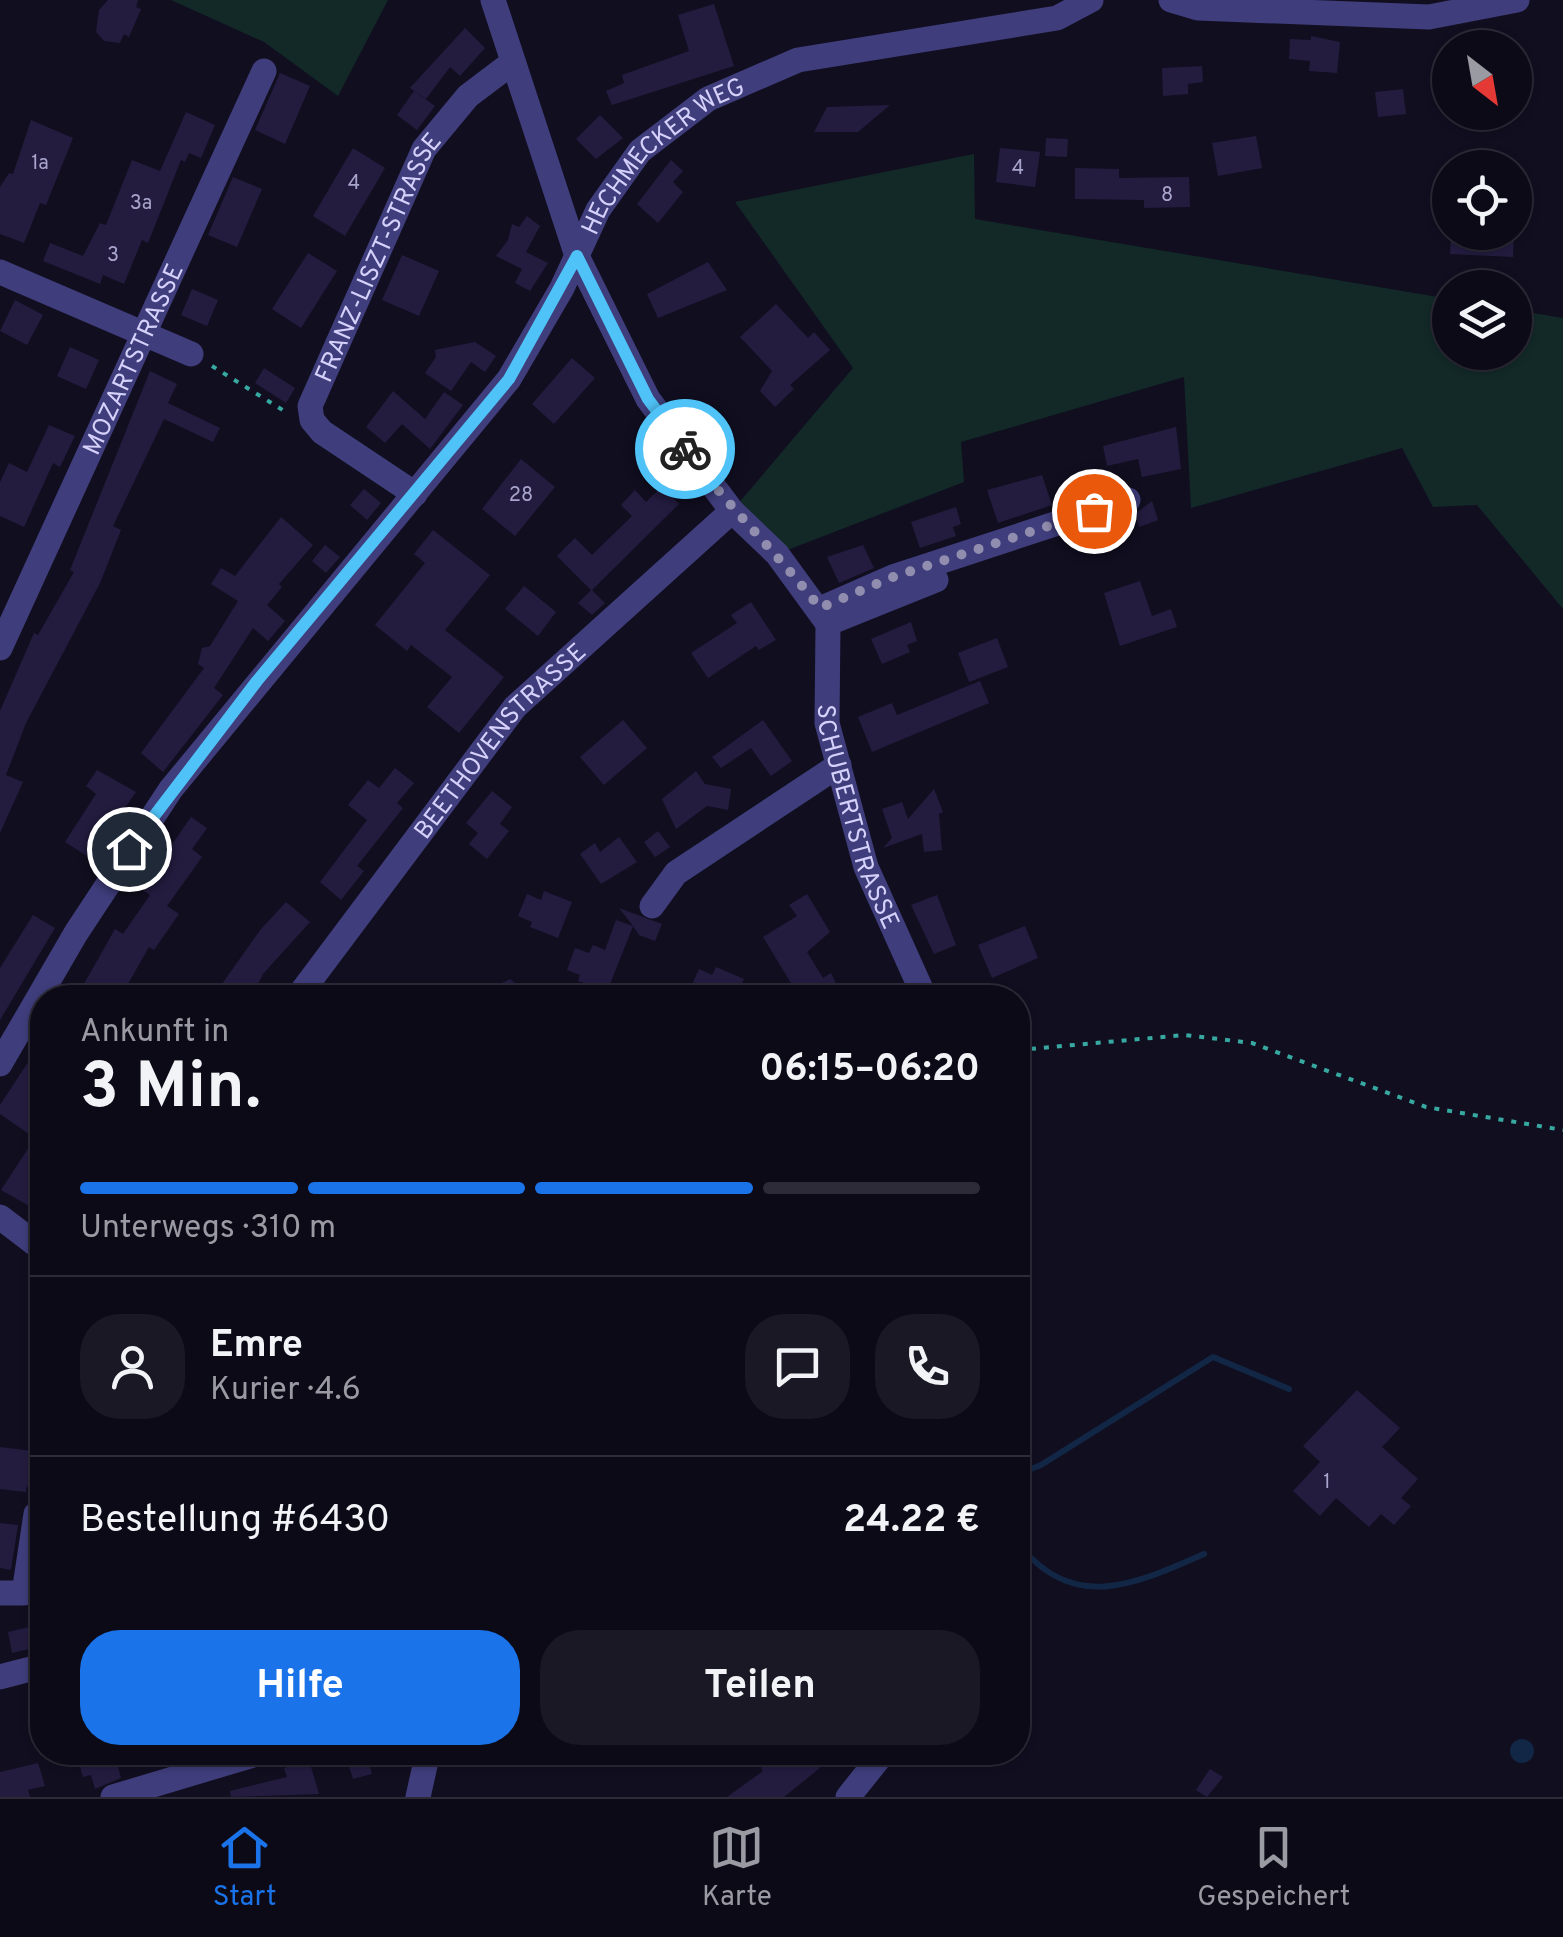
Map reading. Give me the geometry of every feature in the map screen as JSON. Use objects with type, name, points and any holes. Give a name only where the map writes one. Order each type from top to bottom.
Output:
[{"type":"street","points":[[493,0],[577,256],[648,399],[732,511],[777,554],[824,616]]},
{"type":"street","name":"HECHMECKER WEG","points":[[47,985],[97,900],[171,789],[509,379],[598,210],[640,151],[693,109],[738,84],[838,50],[1057,18],[1091,0]]},
{"type":"street","points":[[1171,0],[1198,8],[1332,6],[1430,17],[1517,0]]},
{"type":"street","name":"FRANZ-LISZT-STRASSE","points":[[312,420],[315,389],[419,158],[468,96],[513,62]]},
{"type":"street","name":"MOZARTSTRASSE","points":[[0,648],[264,71]]},
{"type":"street","points":[[0,272],[191,354]]},
{"type":"street","points":[[312,420],[322,432],[415,494]]},
{"type":"street","points":[[824,616],[893,577],[1128,500]]},
{"type":"street","name":"BEETHOVENSTRASSE","points":[[307,985],[515,707],[732,511]]},
{"type":"street","points":[[824,616],[1108,524]]},
{"type":"street","name":"SCHUBERTSTRASSE","points":[[824,616],[827,723],[866,867],[920,985]]},
{"type":"street","points":[[652,906],[676,873],[838,765]]},
{"type":"street","name":"HECHMECKER WEG","points":[[0,1064],[30,1013]]},
{"type":"street","points":[[0,1217],[30,1240]]},
{"type":"street","points":[[22,1593],[30,1548]]},
{"type":"street","points":[[0,1678],[30,1669]]},
{"type":"street","points":[[113,1797],[182,1765]]},
{"type":"street","points":[[418,1797],[425,1765]]},
{"type":"street","points":[[848,1797],[874,1765]]},
{"type":"path","points":[[191,354],[295,417],[312,420]]},
{"type":"path","points":[[1030,1049],[1185,1035],[1252,1042],[1426,1107],[1563,1130]]},
{"type":"green space","points":[[171,0],[388,0],[338,96],[264,42]]},
{"type":"green space","points":[[974,154],[975,219],[1432,296],[1432,370],[1532,370],[1532,313],[1563,318],[1563,609],[1477,505],[1433,507],[1402,448],[1191,508],[1184,377],[961,442],[964,482],[777,554],[732,511],[853,368],[735,202]]},
{"type":"water","points":[[1522,1739],[1534,1751],[1522,1763],[1510,1751]]},
{"type":"building","points":[[108,0],[138,0],[136,7],[141,9],[129,37],[124,34],[120,43],[104,41],[96,32],[99,10]]},
{"type":"building","points":[[714,4],[734,66],[612,105],[606,91],[624,83],[622,75],[689,51],[678,15]]},
{"type":"building","points":[[465,28],[485,48],[460,76],[450,67],[426,99],[410,88]]},
{"type":"building","points":[[1311,36],[1340,42],[1337,73],[1309,71],[1310,61],[1289,59],[1290,39],[1311,40]]},
{"type":"building","points":[[1202,66],[1203,82],[1188,84],[1188,94],[1163,96],[1162,68]]},
{"type":"building","points":[[280,73],[310,86],[285,144],[255,130]]},
{"type":"building","points":[[1403,89],[1406,114],[1378,117],[1375,92]]},
{"type":"building","points":[[414,91],[435,106],[417,130],[397,115]]},
{"type":"building","points":[[890,105],[858,132],[814,132],[827,107]]},
{"type":"building","points":[[186,112],[215,125],[201,158],[189,153],[185,162],[181,160],[148,243],[142,240],[124,284],[103,275],[100,284],[43,261],[50,243],[83,256],[100,223],[106,225],[132,160],[160,171]]},
{"type":"building","points":[[600,115],[623,138],[596,159],[576,139]]},
{"type":"building","points":[[31,120],[73,138],[46,205],[40,203],[24,243],[0,234],[0,187],[9,173],[13,174]]},
{"type":"building","points":[[1256,136],[1262,168],[1218,176],[1212,143]]},
{"type":"building","points":[[1046,138],[1068,139],[1067,157],[1045,156]]},
{"type":"building","points":[[353,148],[385,168],[345,236],[313,216]]},
{"type":"building","points":[[1000,148],[1040,152],[1035,187],[996,182]]},
{"type":"building","points":[[671,160],[683,171],[673,182],[683,192],[658,223],[637,204]]},
{"type":"building","points":[[1075,168],[1119,169],[1119,178],[1189,177],[1190,207],[1144,208],[1144,200],[1075,199]]},
{"type":"building","points":[[233,177],[262,189],[237,247],[208,235]]},
{"type":"building","points":[[527,216],[540,226],[526,252],[548,263],[530,291],[515,283],[522,269],[496,256],[508,240],[512,224],[519,227]]},
{"type":"building","points":[[1450,250],[1513,250],[1513,257],[1450,254]]},
{"type":"building","points":[[308,253],[337,271],[301,328],[272,309]]},
{"type":"building","points":[[402,255],[439,271],[419,316],[382,300]]},
{"type":"building","points":[[708,262],[727,290],[658,318],[647,294]]},
{"type":"building","points":[[192,289],[218,300],[207,326],[181,315]]},
{"type":"building","points":[[15,300],[43,315],[27,345],[0,331]]},
{"type":"building","points":[[776,304],[808,338],[814,332],[830,350],[790,385],[794,389],[775,407],[760,391],[772,371],[740,337]]},
{"type":"building","points":[[475,342],[496,356],[485,372],[471,362],[451,391],[425,373],[436,357],[435,350]]},
{"type":"building","points":[[70,347],[99,360],[86,389],[57,376]]},
{"type":"building","points":[[572,358],[595,378],[554,424],[532,404]]},
{"type":"building","points":[[264,368],[295,388],[286,403],[255,383]]},
{"type":"building","points":[[150,371],[177,384],[168,403],[220,428],[213,442],[164,419],[113,526],[121,530],[100,583],[26,723],[6,775],[23,782],[0,833],[0,711],[34,633],[38,635],[74,572],[70,570]]},
{"type":"building","points":[[393,391],[425,419],[444,392],[463,405],[430,449],[402,424],[385,443],[366,427]]},
{"type":"building","points":[[49,425],[75,436],[60,467],[53,463],[24,527],[0,516],[0,482],[9,463],[27,472]]},
{"type":"building","points":[[1176,427],[1181,469],[1142,477],[1138,459],[1107,466],[1103,446]]},
{"type":"building","points":[[521,459],[555,487],[515,536],[482,509]]},
{"type":"building","points":[[1042,475],[1052,505],[998,523],[987,490]]},
{"type":"building","points":[[662,486],[679,504],[592,590],[605,603],[592,615],[578,603],[591,590],[557,556],[575,538],[592,555],[632,516],[621,505],[635,490],[646,502]]},
{"type":"building","points":[[364,489],[381,503],[367,520],[350,505]]},
{"type":"building","points":[[1152,501],[1158,520],[1139,527],[1135,514]]},
{"type":"building","points":[[956,507],[961,524],[953,527],[956,536],[920,548],[911,522]]},
{"type":"building","points":[[281,517],[313,545],[279,584],[282,587],[267,605],[285,621],[268,641],[253,628],[214,688],[223,695],[163,772],[141,753],[204,668],[198,664],[202,648],[210,646],[238,601],[211,584],[221,568],[235,576]]},
{"type":"building","points":[[433,530],[490,575],[445,630],[504,677],[459,733],[427,707],[452,677],[411,645],[407,651],[375,625],[425,563],[414,554]]},
{"type":"building","points":[[325,545],[340,557],[326,573],[312,561]]},
{"type":"building","points":[[863,545],[874,568],[839,583],[827,557]]},
{"type":"building","points":[[1140,581],[1152,616],[1171,609],[1177,627],[1120,646],[1104,593]]},
{"type":"building","points":[[524,586],[556,612],[538,636],[505,609]]},
{"type":"building","points":[[751,602],[776,640],[759,650],[756,646],[708,678],[691,653],[737,623],[731,615]]},
{"type":"building","points":[[911,622],[917,641],[907,645],[910,652],[882,664],[871,639]]},
{"type":"building","points":[[997,638],[1008,667],[969,682],[958,653]]},
{"type":"building","points":[[980,681],[989,703],[872,752],[858,717],[892,703],[897,715]]},
{"type":"building","points":[[623,720],[647,748],[604,785],[580,757]]},
{"type":"building","points":[[763,720],[792,761],[771,776],[751,748],[721,768],[712,757]]},
{"type":"building","points":[[395,768],[414,783],[397,803],[403,808],[357,866],[364,871],[341,900],[320,882],[367,820],[348,805],[368,780],[379,788]]},
{"type":"building","points":[[97,770],[136,792],[90,858],[65,842],[96,794],[86,786]]},
{"type":"building","points":[[696,771],[705,784],[731,789],[728,810],[707,806],[676,829],[662,799]]},
{"type":"building","points":[[934,789],[943,812],[939,814],[942,850],[924,852],[922,834],[883,848],[892,838],[882,809],[902,802],[908,819]]},
{"type":"building","points":[[492,791],[512,807],[500,824],[509,831],[487,859],[469,844],[478,833],[466,823]]},
{"type":"building","points":[[191,817],[207,828],[192,849],[202,857],[167,906],[179,914],[154,950],[149,947],[127,985],[83,985],[115,929],[123,934],[150,895],[141,889]]},
{"type":"building","points":[[658,831],[670,847],[655,857],[644,842]]},
{"type":"building","points":[[619,837],[637,862],[601,884],[580,854],[595,843],[600,852]]},
{"type":"building","points":[[544,891],[572,902],[558,938],[530,927],[532,922],[518,916],[527,894],[541,900]]},
{"type":"building","points":[[807,894],[830,932],[807,952],[823,978],[831,973],[837,985],[792,985],[763,937],[797,916],[789,905]]},
{"type":"building","points":[[937,895],[956,945],[934,954],[911,905]]},
{"type":"building","points":[[286,902],[310,922],[258,985],[221,985],[261,929]]},
{"type":"building","points":[[619,908],[662,924],[655,941],[639,935]]},
{"type":"building","points":[[33,915],[55,928],[0,1020],[0,968]]},
{"type":"building","points":[[616,920],[633,926],[610,985],[578,981],[580,975],[567,970],[575,948],[589,953],[593,945],[605,950]]},
{"type":"building","points":[[1025,926],[1038,958],[992,978],[978,945]]},
{"type":"building","points":[[716,967],[744,979],[741,985],[692,985],[699,969],[712,975]]},
{"type":"building","points":[[30,1059],[30,1135],[0,1114],[0,1105]]},
{"type":"building","points":[[30,1146],[30,1206],[1,1190]]},
{"type":"building","points":[[1357,1390],[1400,1428],[1382,1447],[1418,1479],[1401,1498],[1411,1506],[1394,1525],[1381,1514],[1369,1527],[1336,1498],[1320,1516],[1293,1491],[1320,1462],[1303,1446]]},
{"type":"building","points":[[0,1447],[30,1451],[30,1486],[26,1492],[0,1489]]},
{"type":"building","points":[[0,1523],[18,1525],[11,1570],[0,1568]]},
{"type":"building","points":[[29,1627],[30,1649],[12,1653],[8,1632]]},
{"type":"building","points":[[39,1765],[45,1786],[28,1790],[30,1797],[0,1797],[0,1772]]},
{"type":"building","points":[[80,1765],[118,1765],[121,1778],[95,1789],[91,1775],[83,1777]]},
{"type":"building","points":[[310,1765],[319,1794],[231,1797],[230,1791],[287,1777],[284,1768]]},
{"type":"building","points":[[349,1765],[369,1765],[372,1774],[353,1779]]},
{"type":"building","points":[[760,1765],[820,1768],[784,1797],[727,1797],[763,1771]]},
{"type":"building","points":[[1210,1769],[1223,1777],[1207,1797],[1196,1790]]},
{"type":"waterway","points":[[1030,1469],[1213,1357],[1289,1389]]},
{"type":"waterway","points":[[1030,1556],[1060,1579],[1105,1586],[1129,1583],[1204,1554]]},
{"type":"way so far","points":[[685,449],[732,511],[777,554],[820,608],[893,577],[1094,511]]},
{"type":"route","points":[[129,849],[257,681],[509,379],[577,256],[648,399],[685,449]]}]
